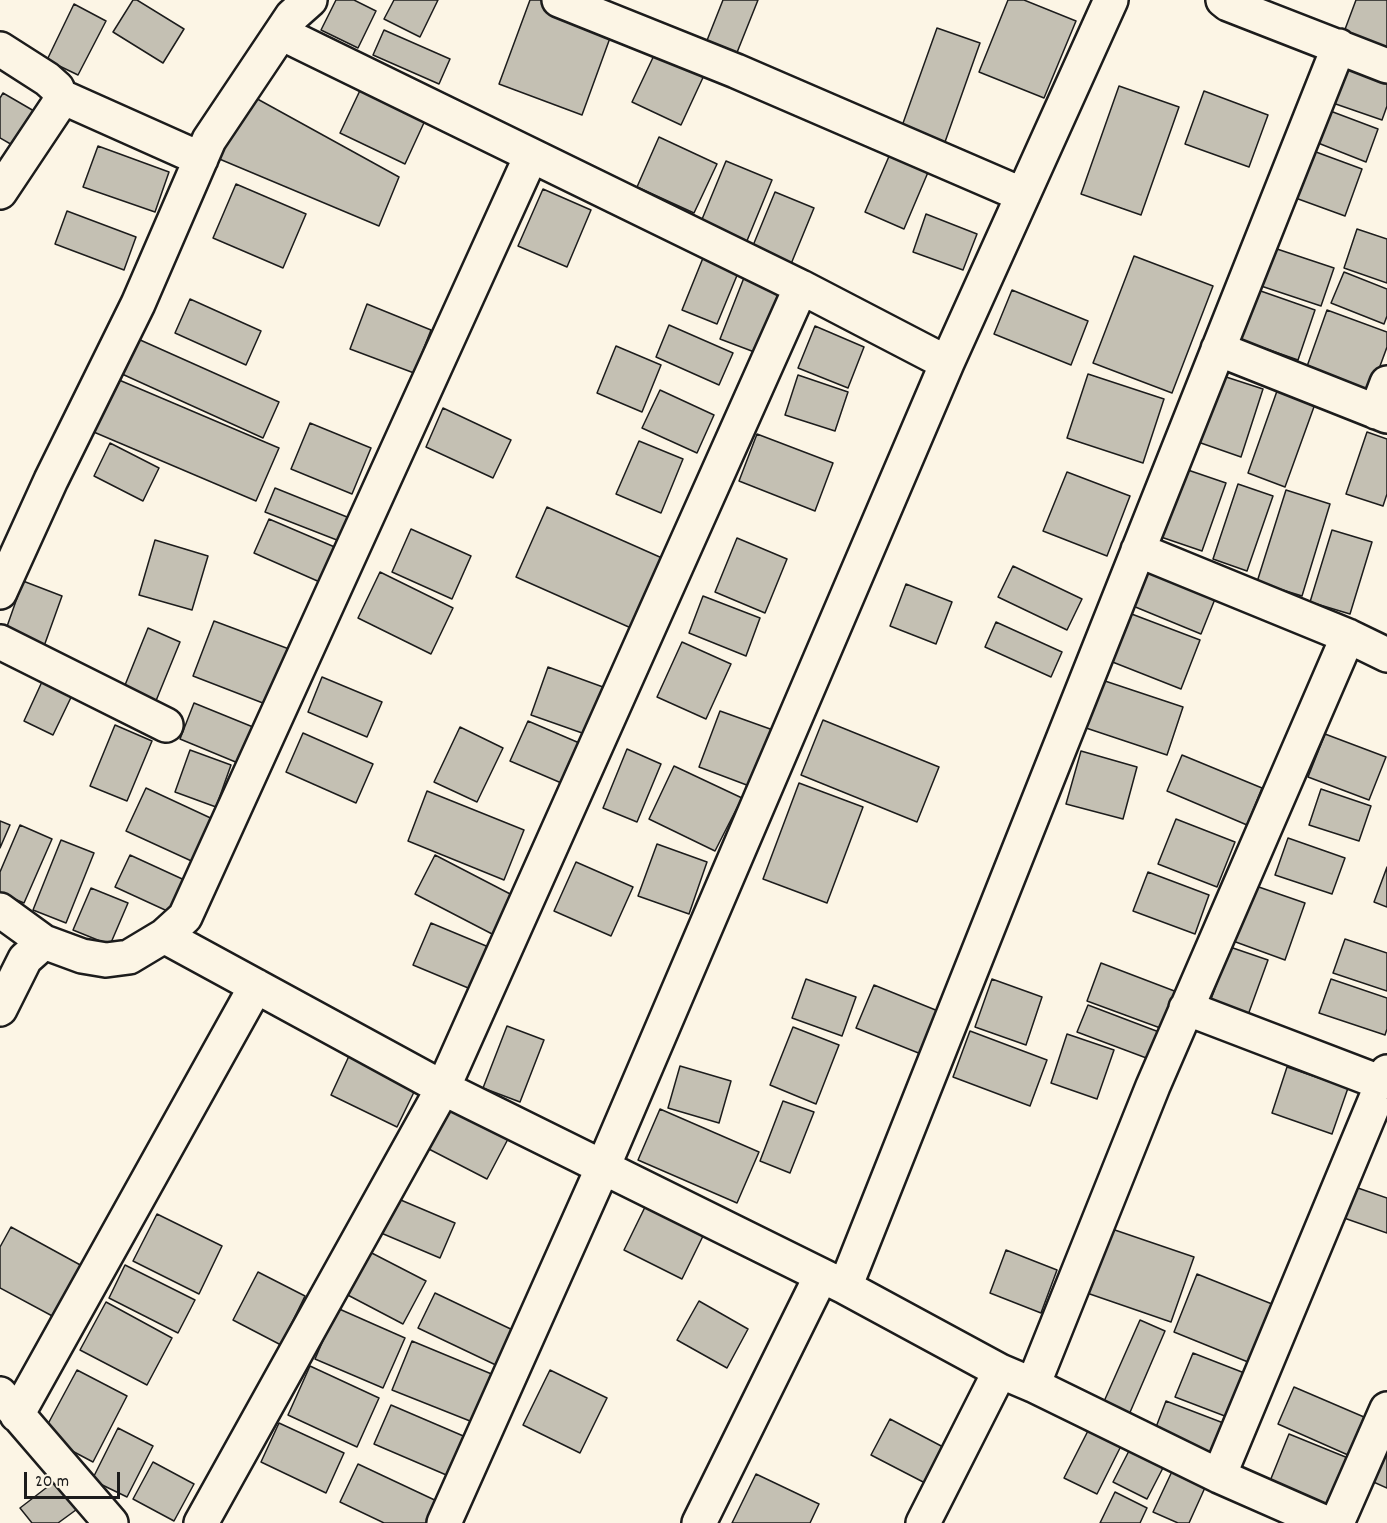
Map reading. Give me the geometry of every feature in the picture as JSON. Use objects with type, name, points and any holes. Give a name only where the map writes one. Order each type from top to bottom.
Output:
[{"type":"street","points":[[0,592],[51,480],[138,304],[209,140],[292,16],[310,0]]},
{"type":"street","points":[[559,0],[736,71],[1023,195]]},
{"type":"street","points":[[444,1523],[603,1167],[947,363],[1111,0]]},
{"type":"street","points":[[1223,0],[1228,4],[1387,66]]},
{"type":"street","points":[[281,33],[801,287],[947,363]]},
{"type":"street","points":[[699,1523],[833,1281],[1138,550],[1339,46]]},
{"type":"street","points":[[0,49],[48,79],[57,88],[60,96],[58,105],[0,192]]},
{"type":"street","points":[[60,96],[201,159]]},
{"type":"street","points":[[0,910],[44,942],[82,956],[106,960],[129,957],[164,936],[185,917],[531,156]]},
{"type":"street","points":[[201,1523],[444,1088],[801,287]]},
{"type":"street","points":[[1218,349],[1383,404]]},
{"type":"street","points":[[1138,550],[1348,636],[1387,655]]},
{"type":"street","points":[[1033,1385],[1153,1086],[1348,636]]},
{"type":"street","points":[[0,642],[166,725]]},
{"type":"street","points":[[164,936],[444,1088],[833,1281],[1000,1371],[1219,1476],[1326,1523]]},
{"type":"street","points":[[0,1009],[25,959],[44,942]]},
{"type":"street","points":[[111,1523],[8,1405],[256,986]]},
{"type":"street","points":[[1186,1008],[1385,1078],[1219,1476]]},
{"type":"street","points":[[922,1523],[1000,1371]]},
{"type":"street","points":[[1336,1523],[1387,1409]]},
{"type":"building","points":[[133,0],[137,0],[184,29],[163,63],[113,32]]},
{"type":"building","points":[[336,0],[354,0],[376,11],[358,48],[321,30]]},
{"type":"building","points":[[394,0],[438,0],[420,37],[384,19]]},
{"type":"building","points":[[530,0],[540,0],[614,27],[582,115],[499,84]]},
{"type":"building","points":[[723,0],[758,0],[732,65],[702,53]]},
{"type":"building","points":[[1008,0],[1024,0],[1076,21],[1044,98],[979,72]]},
{"type":"building","points":[[1356,0],[1387,0],[1387,49],[1344,32]]},
{"type":"building","points":[[74,4],[106,21],[78,75],[47,60]]},
{"type":"building","points":[[937,28],[980,43],[945,142],[902,126]]},
{"type":"building","points":[[384,30],[450,59],[439,84],[373,55]]},
{"type":"building","points":[[657,49],[706,71],[681,125],[632,102]]},
{"type":"building","points":[[1341,61],[1387,76],[1387,106],[1382,120],[1327,101]]},
{"type":"building","points":[[363,84],[428,114],[405,164],[340,133]]},
{"type":"building","points":[[1119,86],[1179,107],[1141,215],[1081,194]]},
{"type":"building","points":[[1204,91],[1268,115],[1249,167],[1185,144]]},
{"type":"building","points":[[3,93],[34,111],[14,146],[0,138],[0,98]]},
{"type":"building","points":[[252,96],[399,177],[379,226],[217,158]]},
{"type":"building","points":[[1325,109],[1378,129],[1366,162],[1313,141]]},
{"type":"building","points":[[659,137],[717,164],[694,213],[637,187]]},
{"type":"building","points":[[98,146],[169,172],[155,212],[83,187]]},
{"type":"building","points":[[1308,149],[1362,169],[1345,216],[1290,196]]},
{"type":"building","points":[[890,154],[929,170],[904,229],[865,212]]},
{"type":"building","points":[[726,161],[772,180],[744,248],[698,229]]},
{"type":"building","points":[[236,184],[306,214],[283,268],[213,238]]},
{"type":"building","points":[[543,189],[591,210],[567,267],[518,246]]},
{"type":"building","points":[[775,192],[814,208],[791,264],[752,248]]},
{"type":"building","points":[[67,211],[136,237],[124,270],[55,244]]},
{"type":"building","points":[[926,214],[977,234],[963,270],[913,252]]},
{"type":"building","points":[[1357,229],[1387,239],[1387,283],[1344,268]]},
{"type":"building","points":[[1271,247],[1334,268],[1321,306],[1258,285]]},
{"type":"building","points":[[1134,256],[1213,286],[1172,393],[1093,363]]},
{"type":"building","points":[[703,258],[738,273],[717,324],[682,310]]},
{"type":"building","points":[[747,270],[784,284],[757,353],[720,339]]},
{"type":"building","points":[[1344,272],[1387,289],[1387,316],[1384,324],[1331,303]]},
{"type":"building","points":[[1255,289],[1315,310],[1298,360],[1238,339]]},
{"type":"building","points":[[1012,290],[1088,321],[1071,365],[994,334]]},
{"type":"building","points":[[190,299],[261,331],[246,365],[175,333]]},
{"type":"building","points":[[367,304],[431,330],[414,373],[350,349]]},
{"type":"building","points":[[1327,310],[1387,332],[1387,347],[1369,396],[1305,372]]},
{"type":"building","points":[[669,325],[733,353],[719,385],[656,357]]},
{"type":"building","points":[[815,326],[864,347],[848,388],[798,368]]},
{"type":"building","points":[[138,339],[279,402],[263,438],[122,374]]},
{"type":"building","points":[[616,346],[661,365],[642,412],[597,393]]},
{"type":"building","points":[[1088,374],[1164,399],[1143,463],[1067,438]]},
{"type":"building","points":[[798,375],[848,392],[835,431],[785,415]]},
{"type":"building","points":[[1220,375],[1263,389],[1241,457],[1198,442]]},
{"type":"building","points":[[112,377],[279,448],[256,501],[89,430]]},
{"type":"building","points":[[660,390],[714,415],[697,453],[642,428]]},
{"type":"building","points":[[1277,391],[1315,404],[1285,487],[1248,473]]},
{"type":"building","points":[[443,408],[511,440],[493,478],[426,447]]},
{"type":"building","points":[[310,423],[371,448],[352,494],[291,469]]},
{"type":"building","points":[[1367,432],[1387,439],[1387,494],[1383,506],[1346,494]]},
{"type":"building","points":[[757,434],[833,463],[815,511],[739,481]]},
{"type":"building","points":[[639,441],[683,459],[661,513],[616,494]]},
{"type":"building","points":[[110,443],[159,468],[143,501],[94,476]]},
{"type":"building","points":[[1182,468],[1226,483],[1202,551],[1158,536]]},
{"type":"building","points":[[1067,472],[1130,496],[1107,556],[1043,531]]},
{"type":"building","points":[[1238,484],[1273,496],[1247,571],[1213,559]]},
{"type":"building","points":[[275,488],[352,519],[342,542],[265,512]]},
{"type":"building","points":[[1286,490],[1330,504],[1302,596],[1257,582]]},
{"type":"building","points":[[547,507],[662,558],[631,628],[516,577]]},
{"type":"building","points":[[269,519],[337,548],[322,583],[254,553]]},
{"type":"building","points":[[411,529],[471,556],[452,599],[392,572]]},
{"type":"building","points":[[1332,530],[1372,542],[1350,614],[1310,602]]},
{"type":"building","points":[[737,538],[787,559],[765,613],[715,592]]},
{"type":"building","points":[[155,540],[208,556],[192,610],[139,595]]},
{"type":"building","points":[[1013,566],[1082,599],[1067,630],[998,597]]},
{"type":"building","points":[[1147,571],[1215,599],[1201,634],[1133,606]]},
{"type":"building","points":[[380,572],[453,608],[431,654],[358,618]]},
{"type":"building","points":[[23,581],[62,596],[43,649],[4,635]]},
{"type":"building","points":[[906,584],[952,602],[936,644],[890,626]]},
{"type":"building","points":[[703,596],[760,618],[746,656],[689,633]]},
{"type":"building","points":[[1129,613],[1200,640],[1181,689],[1110,661]]},
{"type":"building","points":[[214,621],[289,649],[268,705],[193,676]]},
{"type":"building","points":[[996,622],[1062,652],[1051,677],[985,647]]},
{"type":"building","points":[[148,628],[180,642],[151,713],[119,700]]},
{"type":"building","points":[[682,642],[731,664],[706,719],[657,697]]},
{"type":"building","points":[[548,667],[603,687],[585,734],[531,715]]},
{"type":"building","points":[[46,673],[76,687],[53,735],[24,721]]},
{"type":"building","points":[[322,677],[382,702],[367,737],[308,712]]},
{"type":"building","points":[[1099,679],[1183,707],[1167,755],[1083,727]]},
{"type":"building","points":[[194,703],[253,727],[238,763],[180,739]]},
{"type":"building","points":[[720,711],[773,730],[752,787],[699,767]]},
{"type":"building","points":[[823,720],[939,767],[917,822],[801,775]]},
{"type":"building","points":[[528,721],[584,745],[566,785],[510,761]]},
{"type":"building","points":[[115,725],[152,741],[127,801],[90,786]]},
{"type":"building","points":[[460,727],[503,748],[477,802],[434,782]]},
{"type":"building","points":[[303,733],[373,764],[356,803],[286,772]]},
{"type":"building","points":[[1325,734],[1386,757],[1369,800],[1308,777]]},
{"type":"building","points":[[627,749],[661,764],[637,822],[603,808]]},
{"type":"building","points":[[190,750],[231,765],[216,807],[175,792]]},
{"type":"building","points":[[1081,751],[1137,767],[1123,819],[1066,804]]},
{"type":"building","points":[[1182,755],[1262,788],[1247,825],[1167,791]]},
{"type":"building","points":[[674,766],[742,798],[715,851],[649,819]]},
{"type":"building","points":[[799,783],[863,807],[827,903],[763,879]]},
{"type":"building","points":[[146,788],[217,821],[198,864],[126,831]]},
{"type":"building","points":[[1321,789],[1371,806],[1359,841],[1309,825]]},
{"type":"building","points":[[427,791],[524,830],[504,880],[408,841]]},
{"type":"building","points":[[1176,819],[1235,842],[1217,887],[1158,864]]},
{"type":"building","points":[[0,821],[10,825],[0,848]]},
{"type":"building","points":[[20,825],[52,839],[24,903],[0,893],[0,872]]},
{"type":"building","points":[[1288,838],[1345,858],[1332,894],[1275,875]]},
{"type":"building","points":[[61,840],[94,853],[66,923],[33,910]]},
{"type":"building","points":[[657,844],[707,862],[689,914],[638,896]]},
{"type":"building","points":[[130,855],[191,883],[176,915],[115,887]]},
{"type":"building","points":[[435,855],[516,897],[496,936],[415,894]]},
{"type":"building","points":[[576,862],[633,887],[611,936],[554,911]]},
{"type":"building","points":[[1387,867],[1387,907],[1374,902]]},
{"type":"building","points":[[1148,872],[1209,895],[1195,934],[1133,911]]},
{"type":"building","points":[[1253,885],[1305,903],[1285,960],[1233,941]]},
{"type":"building","points":[[91,888],[128,903],[110,945],[73,930]]},
{"type":"building","points":[[431,923],[491,948],[473,990],[413,965]]},
{"type":"building","points":[[1345,939],[1387,953],[1387,991],[1333,973]]},
{"type":"building","points":[[1230,947],[1268,960],[1248,1015],[1210,1002]]},
{"type":"building","points":[[1101,963],[1177,992],[1163,1029],[1087,1001]]},
{"type":"building","points":[[806,979],[856,997],[842,1036],[792,1018]]},
{"type":"building","points":[[992,979],[1042,997],[1026,1045],[975,1027]]},
{"type":"building","points":[[1331,979],[1387,998],[1385,1035],[1319,1013]]},
{"type":"building","points":[[874,985],[938,1011],[921,1054],[856,1028]]},
{"type":"building","points":[[1088,1005],[1159,1032],[1149,1059],[1077,1032]]},
{"type":"building","points":[[507,1026],[544,1040],[520,1102],[483,1088]]},
{"type":"building","points":[[793,1027],[839,1045],[816,1104],[770,1085]]},
{"type":"building","points":[[970,1031],[1047,1060],[1030,1106],[953,1077]]},
{"type":"building","points":[[1067,1034],[1114,1050],[1097,1099],[1051,1083]]},
{"type":"building","points":[[349,1056],[416,1088],[397,1127],[331,1095]]},
{"type":"building","points":[[680,1066],[731,1081],[719,1123],[668,1108]]},
{"type":"building","points":[[1287,1067],[1348,1088],[1332,1134],[1272,1113]]},
{"type":"building","points":[[783,1101],[814,1112],[790,1173],[760,1161]]},
{"type":"building","points":[[444,1106],[508,1139],[487,1179],[423,1146]]},
{"type":"building","points":[[660,1109],[759,1152],[737,1203],[638,1160]]},
{"type":"building","points":[[1355,1187],[1387,1198],[1387,1233],[1344,1218]]},
{"type":"building","points":[[389,1195],[455,1223],[440,1258],[374,1230]]},
{"type":"building","points":[[647,1203],[705,1232],[682,1279],[624,1250]]},
{"type":"building","points":[[157,1214],[222,1246],[199,1294],[133,1261]]},
{"type":"building","points":[[11,1227],[84,1267],[56,1318],[0,1288],[0,1247]]},
{"type":"building","points":[[1106,1227],[1194,1257],[1171,1322],[1084,1292]]},
{"type":"building","points":[[364,1249],[426,1281],[403,1324],[342,1292]]},
{"type":"building","points":[[1006,1250],[1057,1270],[1041,1313],[990,1293]]},
{"type":"building","points":[[125,1265],[195,1300],[178,1333],[109,1298]]},
{"type":"building","points":[[258,1272],[305,1296],[281,1345],[233,1320]]},
{"type":"building","points":[[1197,1274],[1272,1304],[1248,1362],[1174,1332]]},
{"type":"building","points":[[435,1293],[517,1332],[500,1367],[418,1328]]},
{"type":"building","points":[[699,1301],[748,1329],[727,1368],[677,1340]]},
{"type":"building","points":[[106,1302],[172,1338],[147,1385],[80,1350]]},
{"type":"building","points":[[337,1308],[405,1338],[383,1388],[315,1359]]},
{"type":"building","points":[[1140,1320],[1165,1331],[1128,1417],[1102,1406]]},
{"type":"building","points":[[412,1341],[494,1375],[475,1423],[392,1390]]},
{"type":"building","points":[[1193,1353],[1247,1374],[1230,1418],[1175,1397]]},
{"type":"building","points":[[310,1366],[379,1398],[357,1447],[288,1415]]},
{"type":"building","points":[[77,1370],[127,1396],[93,1462],[42,1435]]},
{"type":"building","points":[[550,1370],[607,1398],[580,1453],[523,1425]]},
{"type":"building","points":[[1294,1387],[1364,1417],[1348,1455],[1278,1424]]},
{"type":"building","points":[[1166,1401],[1226,1424],[1213,1458],[1153,1435]]},
{"type":"building","points":[[391,1405],[468,1438],[451,1477],[374,1444]]},
{"type":"building","points":[[890,1419],[945,1448],[927,1484],[871,1455]]},
{"type":"building","points":[[1094,1419],[1126,1436],[1097,1494],[1064,1478]]},
{"type":"building","points":[[279,1423],[344,1453],[326,1493],[261,1462]]},
{"type":"building","points":[[118,1428],[153,1446],[127,1497],[92,1480]]},
{"type":"building","points":[[1289,1434],[1348,1458],[1324,1515],[1266,1491]]},
{"type":"building","points":[[1387,1441],[1387,1488],[1369,1480]]},
{"type":"building","points":[[1132,1445],[1166,1462],[1147,1499],[1113,1482]]},
{"type":"building","points":[[153,1462],[194,1484],[174,1521],[133,1499]]},
{"type":"building","points":[[358,1464],[441,1503],[432,1523],[384,1523],[340,1502]]},
{"type":"building","points":[[1175,1465],[1208,1481],[1189,1523],[1178,1523],[1153,1512]]},
{"type":"building","points":[[756,1474],[819,1504],[810,1523],[732,1523]]},
{"type":"building","points":[[59,1478],[80,1507],[58,1523],[32,1523],[20,1508]]},
{"type":"building","points":[[1115,1492],[1147,1508],[1140,1523],[1100,1523]]}]
